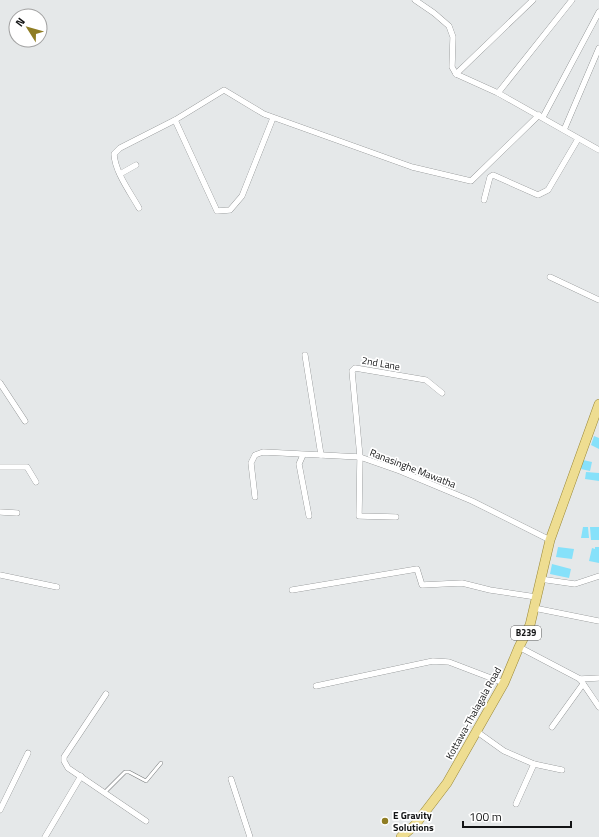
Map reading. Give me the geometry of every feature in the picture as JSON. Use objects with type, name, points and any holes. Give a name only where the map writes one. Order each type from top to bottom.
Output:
[{"type":"main road","name":"Kottawa-Thalagala Road","points":[[401,837],[415,825],[447,783],[504,683],[519,647],[530,626],[550,540],[599,404]]},
{"type":"street","points":[[414,0],[434,13],[449,26],[453,37],[452,67],[456,74],[498,93],[541,116],[578,140],[599,150]]},
{"type":"street","points":[[456,74],[533,0]]},
{"type":"street","points":[[498,93],[572,0]]},
{"type":"street","points":[[139,208],[120,174],[114,160],[114,154],[117,150],[175,120],[224,90],[273,118],[412,166],[471,181],[541,116],[599,12]]},
{"type":"street","points":[[564,130],[599,48]]},
{"type":"street","points":[[175,120],[217,210],[230,210],[242,196],[273,118]]},
{"type":"street","points":[[484,200],[490,178],[493,174],[538,195],[548,190],[578,140]]},
{"type":"street","points":[[120,174],[136,165]]},
{"type":"street","points":[[556,276],[599,296]]},
{"type":"street","points":[[550,277],[599,300]]},
{"type":"street","points":[[306,355],[321,455]]},
{"type":"street","name":"2nd Lane","points":[[360,457],[351,379],[352,371],[356,368],[426,380],[442,393]]},
{"type":"street","points":[[0,383],[25,421]]},
{"type":"street","name":"Ranasinghe Mawatha","points":[[255,497],[251,462],[255,455],[263,452],[360,457],[400,471],[472,502],[550,540]]},
{"type":"street","points":[[303,455],[299,464],[309,516]]},
{"type":"street","points":[[360,457],[359,516],[396,517]]},
{"type":"street","points":[[0,467],[27,467],[36,482]]},
{"type":"street","points":[[0,512],[17,513]]},
{"type":"street","points":[[292,590],[418,569],[422,585],[462,583],[490,590],[536,597]]},
{"type":"street","points":[[0,575],[57,587]]},
{"type":"street","points":[[540,579],[575,584],[599,576]]},
{"type":"street","points":[[534,608],[599,621]]},
{"type":"street","points":[[519,647],[580,678],[599,678]]},
{"type":"street","points":[[316,686],[433,661],[449,662],[504,683]]},
{"type":"street","points":[[580,678],[599,707]]},
{"type":"street","points":[[552,727],[584,684]]},
{"type":"street","points":[[106,694],[64,757],[64,761],[68,768],[106,792],[146,821]]},
{"type":"street","points":[[476,731],[504,751],[534,764],[562,770]]},
{"type":"street","points":[[0,810],[28,753]]},
{"type":"street","points":[[516,804],[534,764]]},
{"type":"street","points":[[45,837],[81,776]]},
{"type":"street","points":[[231,779],[250,837]]},
{"type":"lane","points":[[106,792],[125,772],[129,772],[146,782],[161,763]]},
{"type":"building","points":[[594,436],[599,438],[599,449],[591,445]]},
{"type":"building","points":[[583,460],[592,462],[590,471],[581,469]]},
{"type":"building","points":[[586,472],[599,473],[599,481],[585,479]]},
{"type":"building","points":[[583,527],[588,527],[589,538],[581,538]]},
{"type":"building","points":[[590,527],[599,527],[599,540],[591,540]]},
{"type":"building","points":[[558,547],[574,549],[572,559],[556,557]]},
{"type":"building","points":[[595,547],[599,547],[599,563],[589,561],[592,548],[595,549]]},
{"type":"building","points":[[552,564],[571,569],[569,578],[550,574]]},
{"type":"place","name":"E Gravity Solutions","points":[[385,821]]}]
